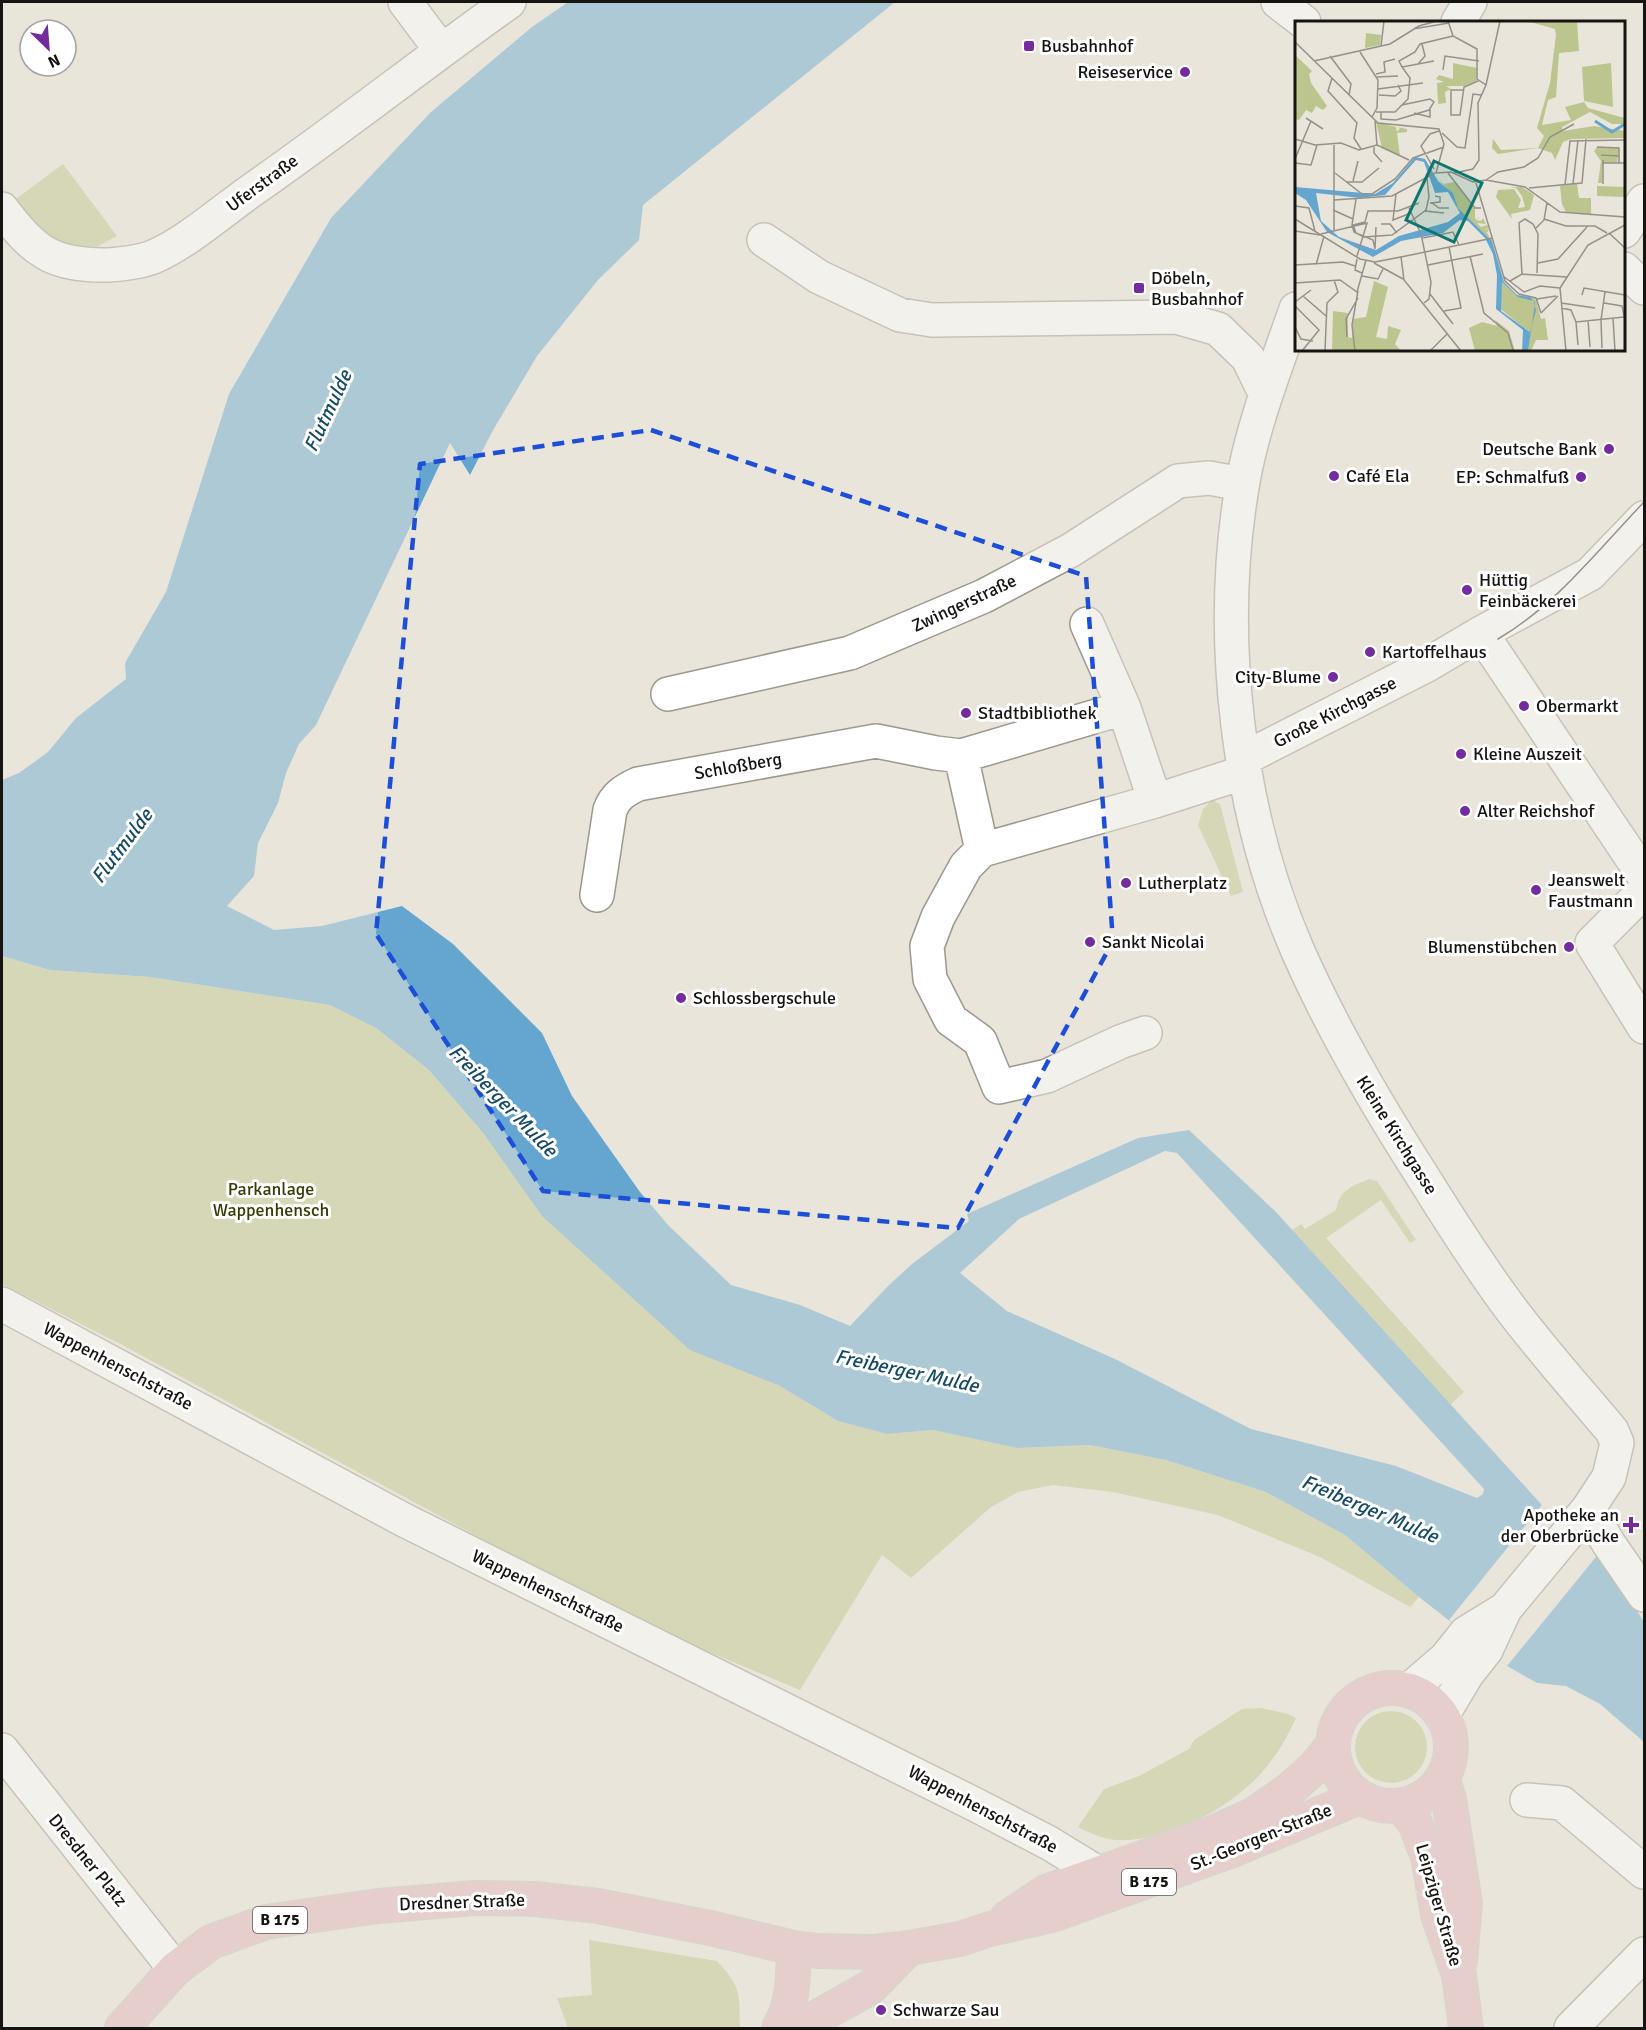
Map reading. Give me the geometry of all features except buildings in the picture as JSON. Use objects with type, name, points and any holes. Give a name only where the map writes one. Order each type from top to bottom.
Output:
[{"type":"main road","points":[[1395,1687],[1409,1690],[1430,1701],[1442,1716],[1449,1733],[1451,1752],[1442,1778],[1422,1798],[1401,1805],[1389,1806],[1372,1803],[1360,1797],[1344,1783],[1335,1766],[1332,1746],[1336,1726],[1345,1710],[1359,1697],[1376,1690],[1395,1687]]},
{"type":"main road","name":"St.-Georgen-Straße","points":[[990,1929],[1046,1892],[1213,1833],[1253,1815],[1289,1790],[1314,1768],[1332,1746]]},
{"type":"main road","name":"Leipziger Straße","points":[[1442,1778],[1449,1799],[1465,1904],[1459,1975]]},
{"type":"main road","name":"St.-Georgen-Straße","points":[[909,1948],[960,1939],[990,1929],[1052,1915],[1235,1849],[1360,1797]]},
{"type":"main road","name":"Leipziger Straße","points":[[1401,1805],[1415,1823],[1428,1857],[1438,1915],[1459,1975],[1466,2028]]},
{"type":"main road","name":"Dresdner Straße","points":[[122,2028],[175,1969],[211,1942],[266,1922],[378,1906],[475,1898],[535,1899],[598,1906],[710,1928],[794,1948],[874,1952],[909,1948]]},
{"type":"main road","points":[[779,2028],[790,2003],[794,1948]]},
{"type":"main road","points":[[798,2028],[871,1987],[909,1948]]},
{"type":"street","points":[[405,2],[441,50]]},
{"type":"street","name":"Uferstraße","points":[[2,209],[22,236],[53,258],[85,265],[117,265],[152,258],[189,235],[287,166],[509,2]]},
{"type":"street","points":[[1278,2],[1303,21]]},
{"type":"street","points":[[1459,21],[1470,2]]},
{"type":"street","points":[[1625,228],[1644,201]]},
{"type":"street","points":[[764,240],[819,277],[900,315],[932,320],[1176,316],[1218,330],[1248,358],[1265,393]]},
{"type":"street","points":[[1625,271],[1644,288]]},
{"type":"street","points":[[1242,484],[1265,393],[1295,312]]},
{"type":"street","name":"Zwingerstraße","points":[[668,694],[850,653],[874,644],[984,596],[1071,550],[1178,481],[1209,478],[1242,484]]},
{"type":"street","name":"Kleine Kirchgasse","points":[[1242,484],[1232,587],[1233,666],[1244,765],[1255,822],[1265,858],[1297,949],[1363,1081],[1439,1203],[1505,1301],[1612,1431],[1617,1443],[1630,1449],[1579,1518],[1476,1642],[1446,1658],[1409,1690]]},
{"type":"street","points":[[1644,518],[1590,574],[1481,633],[1644,876]]},
{"type":"street","points":[[1087,624],[1124,708],[1155,801]]},
{"type":"street","name":"Große Kirchgasse","points":[[1244,765],[1481,633]]},
{"type":"street","points":[[982,850],[961,756],[1124,708]]},
{"type":"street","name":"Schloßberg","points":[[597,895],[609,810],[614,800],[624,791],[638,784],[876,741],[961,756]]},
{"type":"street","points":[[1145,1033],[1120,1042],[1047,1076],[999,1087],[980,1041],[951,1020],[930,979],[927,946],[938,917],[966,866],[982,850],[1155,801],[1244,765]]},
{"type":"street","points":[[1644,891],[1592,943],[1644,1027]]},
{"type":"street","name":"Wappenhenschstraße","points":[[2,1304],[404,1520],[976,1805],[1049,1843],[1098,1872]]},
{"type":"street","points":[[1579,1518],[1609,1544],[1644,1595]]},
{"type":"street","name":"Kleine Kirchgasse","points":[[1442,1716],[1467,1674],[1476,1642]]},
{"type":"street","name":"Dresdner Platz","points":[[2,1750],[175,1969]]},
{"type":"street","points":[[1527,1800],[1562,1803],[1644,1872]]},
{"type":"street","points":[[1571,2028],[1644,1954]]},
{"type":"highlighted area","points":[[651,430],[1086,576],[1113,941],[958,1228],[543,1191],[376,934],[420,464]]},
{"type":"green space","points":[[63,164],[117,236],[98,246],[73,248],[48,240],[16,199]]},
{"type":"green space","points":[[1212,800],[1220,804],[1243,892],[1231,896],[1198,825],[1203,809]]},
{"type":"green space","name":"Parkanlage Wappenhensch","points":[[2,956],[50,970],[150,977],[330,1005],[376,1028],[429,1070],[484,1134],[778,1385],[838,1421],[887,1434],[933,1430],[1017,1448],[1090,1445],[1166,1460],[1266,1492],[1345,1535],[1419,1597],[1410,1607],[1320,1557],[1218,1515],[1113,1492],[1053,1485],[1018,1492],[991,1507],[911,1578],[882,1555],[800,1690],[631,1619],[124,1346],[2,1284]]},
{"type":"green space","points":[[1369,1179],[1377,1181],[1416,1240],[1410,1243],[1381,1200],[1326,1238],[1464,1392],[1450,1405],[1292,1230],[1301,1224],[1305,1229],[1336,1210],[1343,1193]]},
{"type":"green space","points":[[1261,1708],[1296,1718],[1274,1758],[1251,1784],[1235,1797],[1200,1819],[1180,1828],[1141,1839],[1111,1839],[1078,1827],[1104,1789],[1139,1776],[1189,1749],[1194,1740],[1242,1709]]},
{"type":"green space","points":[[1391,1711],[1411,1717],[1421,1727],[1427,1747],[1421,1767],[1411,1777],[1391,1783],[1371,1777],[1361,1767],[1355,1747],[1361,1727],[1371,1717]]},
{"type":"green space","points":[[589,1940],[717,1961],[738,1991],[740,2028],[568,2028],[557,1998],[592,1995]]},
{"type":"water","points":[[568,2],[895,2],[643,205],[639,240],[598,280],[537,356],[492,432],[470,475],[450,443],[316,725],[299,744],[286,773],[278,803],[258,843],[254,876],[227,906],[274,930],[322,926],[402,906],[453,944],[542,1033],[572,1096],[640,1192],[669,1226],[731,1285],[800,1305],[850,1326],[912,1264],[969,1221],[967,1214],[1138,1138],[1189,1130],[1276,1212],[1542,1505],[1600,1552],[1644,1622],[1644,1742],[1600,1704],[1566,1686],[1537,1683],[1507,1666],[1345,1535],[1266,1492],[1166,1460],[1090,1445],[1017,1448],[933,1430],[887,1434],[838,1421],[778,1385],[690,1350],[542,1216],[484,1134],[429,1070],[376,1028],[330,1005],[150,977],[50,970],[2,956],[2,780],[19,773],[48,752],[76,718],[126,679],[125,663],[166,592],[229,394],[331,218],[431,112],[532,27]],"holes":[[[1165,1151],[1177,1153],[1484,1489],[1483,1494],[1477,1498],[1396,1466],[1251,1429],[1115,1359],[1007,1311],[960,1273],[1019,1219]]]},
{"type":"pier","points":[[1542,1505],[1600,1552],[1507,1666],[1449,1620]]},
{"type":"tram line","points":[[1498,639],[1539,610],[1558,593],[1644,502]]},
{"type":"place","name":"Busbahnhof","points":[[1029,46]]},
{"type":"place","name":"Reiseservice","points":[[1185,72]]},
{"type":"place","name":"Döbeln, Busbahnhof","points":[[1139,288]]},
{"type":"place","name":"Deutsche Bank","points":[[1609,449]]},
{"type":"place","name":"Café Ela","points":[[1334,476]]},
{"type":"place","name":"EP: Schmalfuß","points":[[1581,477]]},
{"type":"place","name":"Hüttig Feinbäckerei","points":[[1467,590]]},
{"type":"place","name":"Kartoffelhaus","points":[[1370,652]]},
{"type":"place","name":"City-Blume","points":[[1333,677]]},
{"type":"place","name":"Obermarkt","points":[[1524,706]]},
{"type":"place","name":"Stadtbibliothek","points":[[966,713]]},
{"type":"place","name":"Kleine Auszeit","points":[[1461,754]]},
{"type":"place","name":"Alter Reichshof","points":[[1465,811]]},
{"type":"place","name":"Lutherplatz","points":[[1126,883]]},
{"type":"place","name":"Jeanswelt Faustmann","points":[[1536,890]]},
{"type":"place","name":"Sankt Nicolai","points":[[1090,942]]},
{"type":"place","name":"Blumenstübchen","points":[[1569,947]]},
{"type":"place","name":"Schlossbergschule","points":[[681,998]]},
{"type":"place","name":"Apotheke an der Oberbrücke","points":[[1631,1525]]},
{"type":"place","name":"Schwarze Sau","points":[[881,2010]]},
{"type":"water label","name":"Flutmulde","points":[[328,411]]},
{"type":"water label","name":"Flutmulde","points":[[122,846]]},
{"type":"water label","name":"Freiberger Mulde","points":[[503,1101]]},
{"type":"water label","name":"Freiberger Mulde","points":[[907,1371]]},
{"type":"water label","name":"Freiberger Mulde","points":[[1370,1509]]}]
